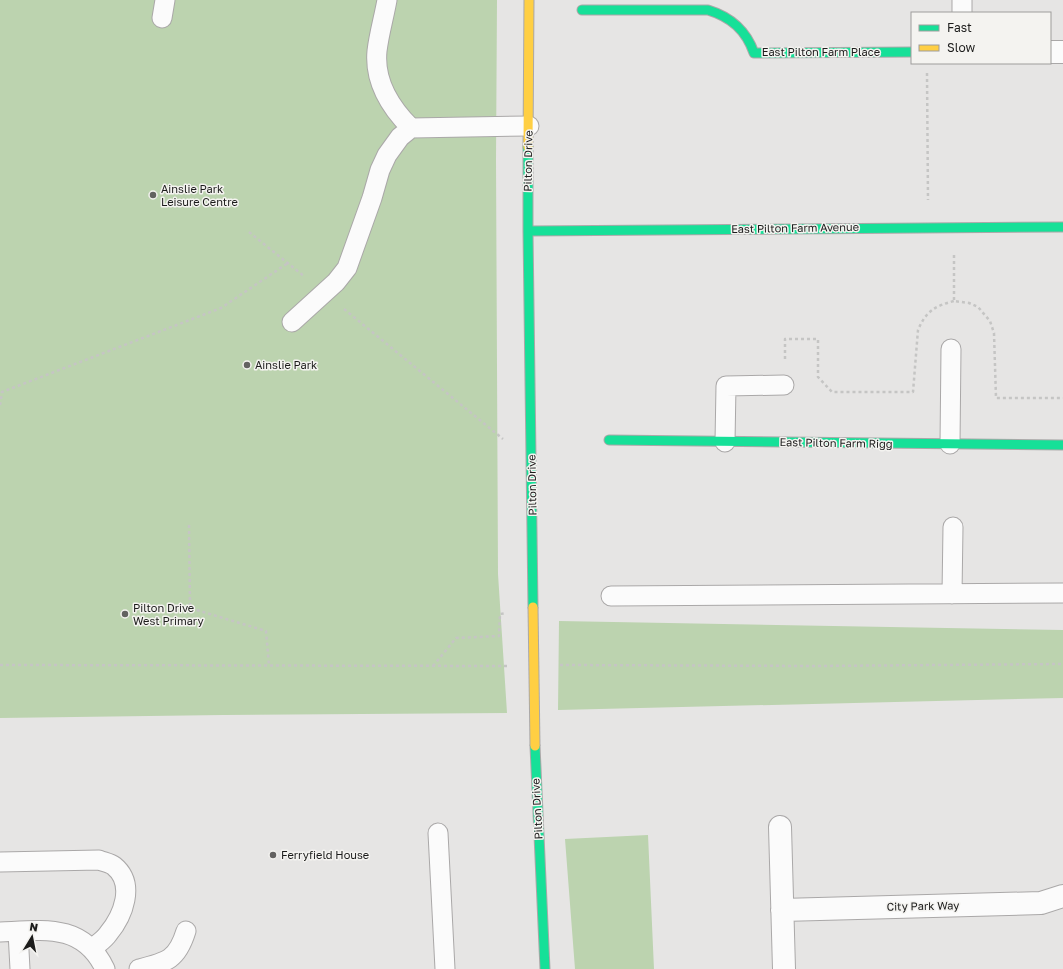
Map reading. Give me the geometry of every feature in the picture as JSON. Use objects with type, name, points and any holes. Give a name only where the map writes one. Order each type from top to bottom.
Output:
[{"type":"street","name":"Pilton Drive","points":[[529,0],[528,231],[535,746],[545,969]]},
{"type":"street","name":"East Pilton Farm Place","points":[[582,10],[708,10],[716,12],[738,24],[748,37],[754,53],[911,52]]},
{"type":"street","points":[[1051,52],[1063,52]]},
{"type":"street","name":"East Pilton Farm Avenue","points":[[528,231],[1063,227]]},
{"type":"street","name":"East Pilton Farm Rigg","points":[[609,440],[1063,445]]},
{"type":"street","points":[[780,827],[784,969]]},
{"type":"street","name":"City Park Way","points":[[782,910],[1041,903],[1063,896]]},
{"type":"lane","points":[[162,18],[165,0]]},
{"type":"lane","points":[[387,0],[377,52],[378,71],[381,84],[389,101],[398,115],[410,128]]},
{"type":"lane","points":[[962,0],[962,12]]},
{"type":"lane","points":[[292,322],[325,293],[347,268],[372,198],[380,170],[387,155],[400,137],[410,128],[529,126]]},
{"type":"lane","points":[[950,444],[951,349]]},
{"type":"lane","points":[[725,442],[726,386],[784,385]]},
{"type":"lane","points":[[952,594],[953,527]]},
{"type":"lane","points":[[612,596],[1063,593]]},
{"type":"lane","points":[[438,833],[445,969]]},
{"type":"lane","points":[[0,862],[99,860],[113,865],[121,874],[125,886],[125,900],[122,912],[107,936],[92,949]]},
{"type":"lane","points":[[20,969],[9,932],[55,931],[70,934],[92,949],[101,960],[105,969]]},
{"type":"lane","points":[[139,969],[163,963],[172,956],[182,943],[186,931]]},
{"type":"path","points":[[927,71],[928,227]]},
{"type":"path","points":[[954,227],[954,301]]},
{"type":"path","points":[[249,232],[532,462]]},
{"type":"path","points":[[0,405],[2,392],[221,308],[288,263]]},
{"type":"path","points":[[784,385],[785,339],[818,339],[818,377],[832,392],[913,392],[918,330],[922,321],[930,311],[939,305],[954,301],[969,303],[978,308],[990,321],[994,333],[996,398],[1063,398]]},
{"type":"path","points":[[189,525],[190,608],[266,631],[269,666]]},
{"type":"path","points":[[433,666],[456,638],[499,636],[500,614],[533,607]]},
{"type":"green space","name":"Ainslie Park","points":[[0,0],[497,0],[496,160],[498,574],[507,713],[0,718]]},
{"type":"green space","points":[[559,621],[1063,630],[1063,698],[558,710]]},
{"type":"green space","points":[[648,835],[654,969],[575,969],[565,839]]},
{"type":"traffic: fast","points":[[582,10],[708,10],[724,16],[737,26],[747,38],[754,53],[911,52]]},
{"type":"traffic: fast","points":[[528,147],[533,607]]},
{"type":"traffic: fast","points":[[528,231],[1063,227]]},
{"type":"traffic: fast","points":[[609,440],[1063,445]]},
{"type":"traffic: fast","points":[[535,746],[545,969]]},
{"type":"traffic: slow","points":[[528,147],[529,0]]},
{"type":"traffic: slow","points":[[533,607],[535,746]]},
{"type":"place","name":"Ainslie Park Leisure Centre","points":[[153,195]]},
{"type":"place","name":"Ainslie Park","points":[[247,365]]},
{"type":"place","name":"Pilton Drive West Primary","points":[[125,614]]},
{"type":"place","name":"Ferryfield House","points":[[273,855]]}]
